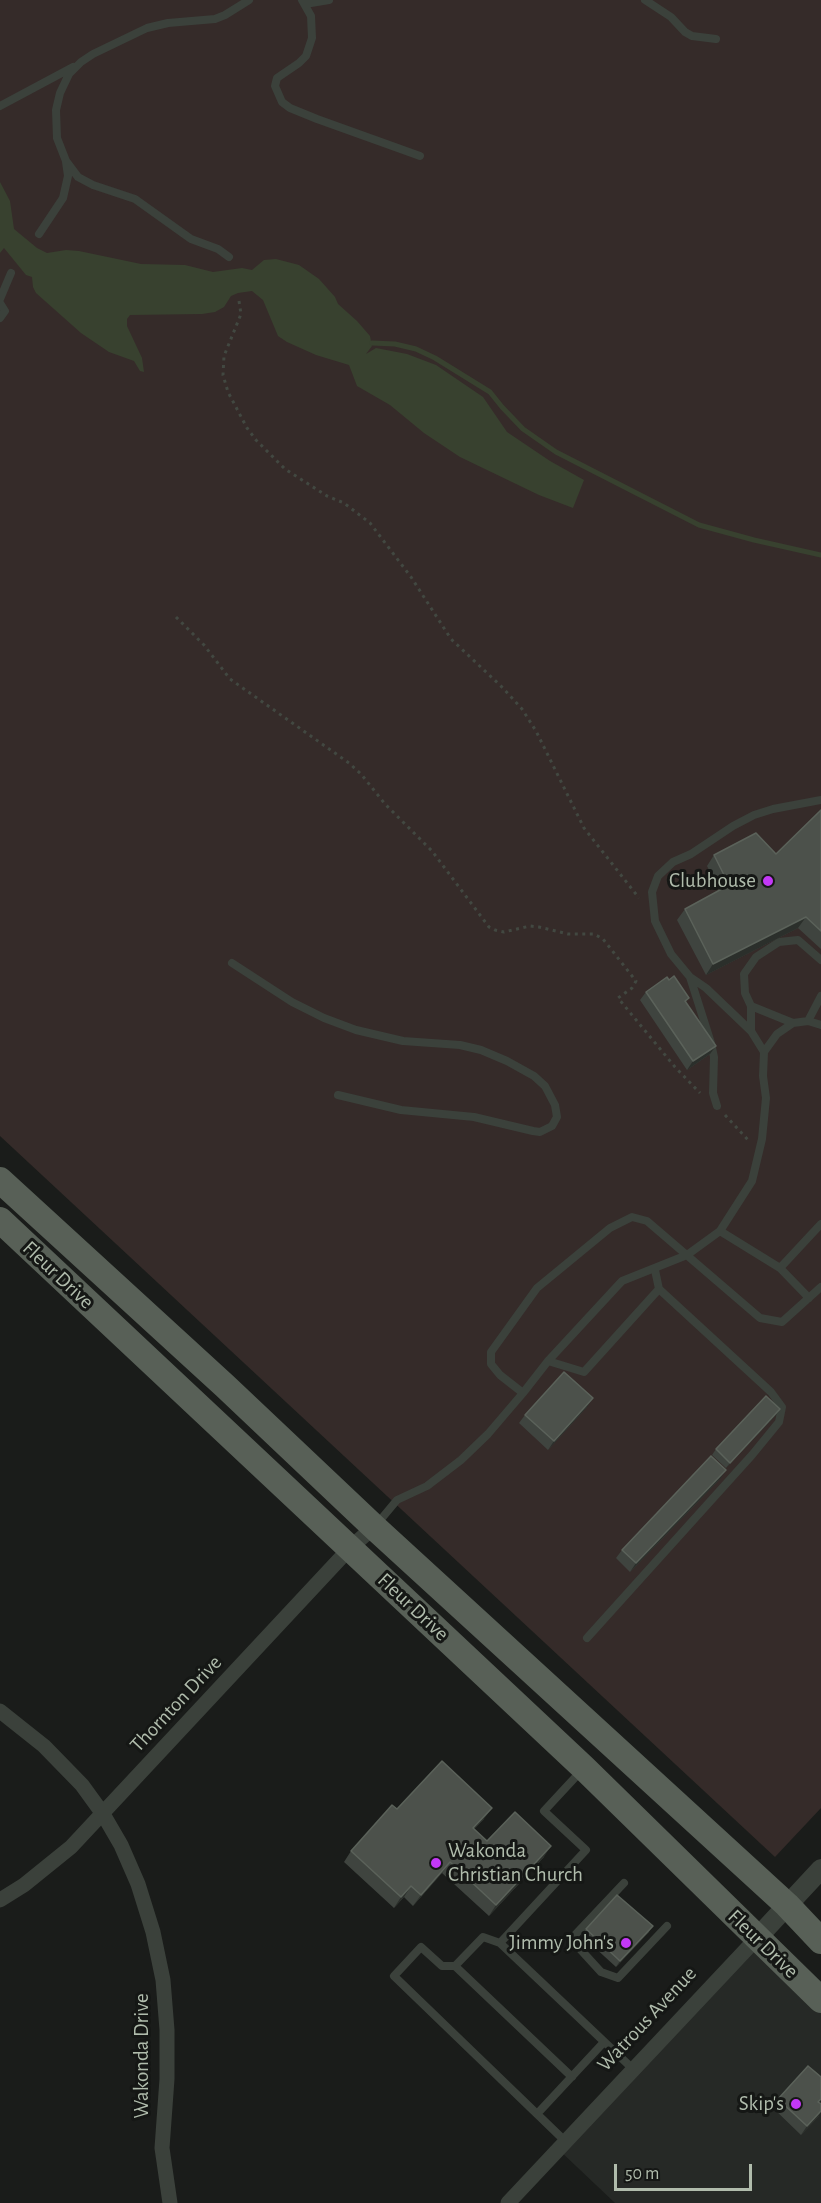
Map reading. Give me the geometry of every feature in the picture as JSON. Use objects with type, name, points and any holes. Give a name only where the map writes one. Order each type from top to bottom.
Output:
[{"type":"main road","name":"Fleur Drive","points":[[0,1180],[225,1386],[374,1527],[787,1905],[821,1941]]},
{"type":"main road","name":"Fleur Drive","points":[[0,1220],[584,1768],[821,2000]]},
{"type":"street","name":"Thornton Drive","points":[[0,1900],[24,1885],[71,1847],[350,1548],[374,1527]]},
{"type":"street","name":"Wakonda Drive","points":[[0,1711],[44,1746],[82,1785],[103,1814],[121,1845],[138,1884],[153,1932],[163,1980],[167,2079],[162,2148],[170,2203]]},
{"type":"street","name":"Watrous Avenue","points":[[508,2203],[821,1869]]},
{"type":"lane","points":[[0,106],[61,75],[109,45],[147,28],[168,23],[215,19],[249,0]]},
{"type":"lane","points":[[303,0],[311,3],[329,0]]},
{"type":"lane","points":[[303,0],[310,16],[312,38],[306,56],[277,78],[275,86],[282,102],[290,108],[317,119],[420,156]]},
{"type":"lane","points":[[645,0],[671,17],[692,36],[716,39]]},
{"type":"lane","points":[[39,234],[57,209],[65,189],[68,176],[66,161],[56,130],[56,110],[60,93],[69,74],[81,62]]},
{"type":"lane","points":[[66,161],[84,182]]},
{"type":"lane","points":[[65,189],[78,181],[135,199],[191,239],[218,249],[229,257]]},
{"type":"lane","points":[[0,318],[5,310],[0,301],[11,273]]},
{"type":"lane","points":[[764,1053],[751,1031],[706,988],[690,977],[671,954],[654,917],[652,892],[658,876],[673,862],[691,854],[733,826],[754,815],[821,800]]},
{"type":"lane","points":[[751,1031],[751,1006],[745,993],[744,974],[756,957],[779,942],[798,940],[821,960]]},
{"type":"lane","points":[[232,963],[292,1002],[324,1018],[356,1030],[390,1039],[472,1048],[516,1065],[545,1086],[555,1105],[557,1117],[552,1126],[540,1132],[474,1118],[400,1110],[338,1095]]},
{"type":"lane","points":[[690,977],[714,1057],[713,1093],[717,1106]]},
{"type":"lane","points":[[808,1021],[821,996]]},
{"type":"lane","points":[[751,1006],[793,1023]]},
{"type":"lane","points":[[374,1527],[397,1500],[427,1486],[461,1460],[488,1434],[524,1394],[548,1361],[622,1281],[687,1255],[720,1231],[752,1181],[759,1152],[766,1098],[763,1076],[764,1053],[777,1034],[793,1023],[808,1021],[821,1025]]},
{"type":"lane","points":[[524,1394],[500,1375],[491,1364],[491,1352],[537,1288],[610,1228],[632,1217],[647,1221],[760,1318],[782,1322],[821,1287]]},
{"type":"lane","points":[[780,1268],[821,1224]]},
{"type":"lane","points":[[720,1231],[780,1268],[809,1298]]},
{"type":"lane","points":[[587,1638],[752,1455],[779,1422],[782,1407],[771,1392],[659,1289],[655,1269]]},
{"type":"lane","points":[[548,1361],[584,1372],[659,1289]]},
{"type":"lane","points":[[500,1943],[586,1850],[544,1811],[584,1768]]},
{"type":"lane","points":[[624,1883],[573,1936],[579,1949],[601,1972],[618,1978],[667,1926]]},
{"type":"lane","points":[[455,1966],[483,1936],[500,1943],[633,2069]]},
{"type":"lane","points":[[565,2141],[394,1976],[421,1947],[442,1966],[455,1966],[572,2076]]},
{"type":"lane","points":[[537,2114],[604,2042]]},
{"type":"path","points":[[239,301],[241,314],[224,356],[223,375],[228,392],[247,428],[285,469],[327,496],[344,503],[370,523],[411,577],[450,639],[495,680],[522,709],[536,731],[584,828],[654,917]]},
{"type":"path","points":[[176,617],[204,645],[220,669],[237,685],[349,763],[361,774],[385,804],[432,851],[489,927],[504,932],[530,926],[568,934],[594,934],[603,939],[636,981],[632,988],[618,998],[675,1067],[699,1093],[717,1106],[759,1152]]},
{"type":"shaded area","points":[[0,0],[821,0],[821,1808],[775,1857],[0,1136]]},
{"type":"shaded area","points":[[0,182],[10,201],[14,229],[37,248],[47,253],[66,250],[79,251],[141,264],[185,265],[213,272],[242,268],[252,270],[264,260],[276,259],[299,265],[319,279],[335,297],[338,304],[370,336],[372,346],[366,354],[376,348],[407,354],[436,365],[483,397],[507,432],[550,461],[584,480],[573,508],[539,495],[460,457],[424,433],[390,405],[357,386],[349,365],[316,355],[278,336],[263,300],[252,291],[231,296],[224,307],[215,312],[130,315],[127,319],[127,326],[142,358],[144,372],[140,371],[134,361],[109,352],[81,333],[36,293],[32,277],[26,275],[4,248],[0,253]]},
{"type":"shaded area","points":[[757,1938],[821,2000],[821,2203],[615,2203],[558,2149]]},
{"type":"building","name":"Clubhouse","points":[[821,810],[821,931],[806,917],[713,964],[685,909],[729,885],[714,855],[756,833],[776,854]]},
{"type":"building","points":[[674,976],[689,998],[685,1001],[716,1046],[693,1061],[646,992],[667,977],[669,980]]},
{"type":"building","points":[[564,1372],[593,1398],[554,1441],[525,1415]]},
{"type":"building","points":[[766,1396],[780,1409],[730,1463],[716,1449]]},
{"type":"building","points":[[711,1456],[726,1470],[636,1563],[622,1550]]},
{"type":"building","points":[[442,1761],[492,1808],[473,1828],[487,1841],[515,1812],[551,1846],[496,1905],[450,1862],[421,1895],[411,1886],[401,1897],[351,1851],[392,1805],[397,1809]]},
{"type":"building","points":[[617,1895],[653,1926],[620,1961],[586,1929]]},
{"type":"building","name":"Skip's","points":[[808,2066],[821,2077],[821,2099],[818,2102],[821,2104],[821,2111],[807,2126],[778,2099]]},
{"type":"waterway","points":[[372,343],[395,344],[416,349],[435,358],[490,392],[523,429],[556,452],[699,525],[821,555]]},
{"type":"place","name":"Clubhouse","points":[[768,881]]},
{"type":"place","name":"Wakonda Christian Church","points":[[436,1863]]},
{"type":"place","name":"Jimmy John's","points":[[626,1943]]},
{"type":"place","name":"Skip's","points":[[796,2104]]}]
